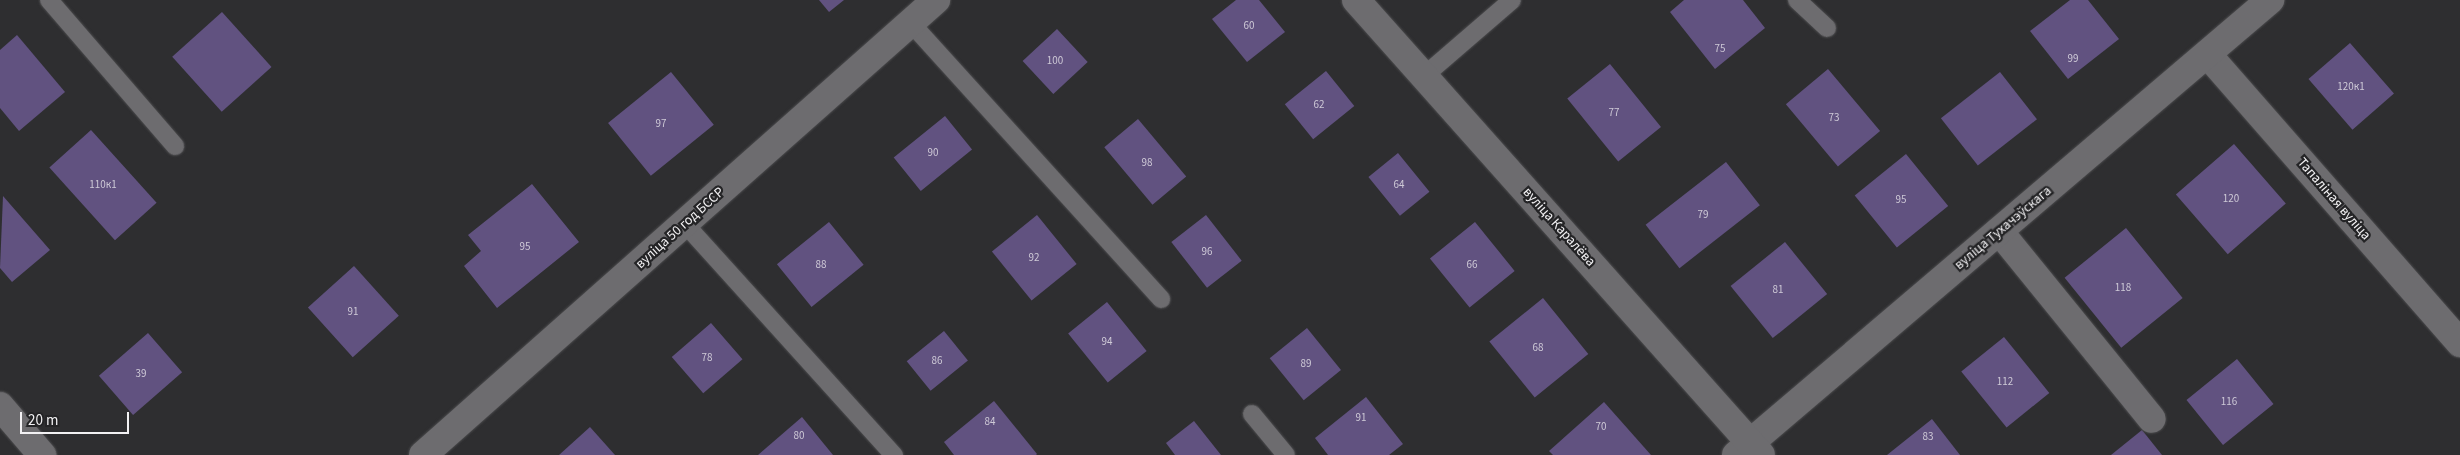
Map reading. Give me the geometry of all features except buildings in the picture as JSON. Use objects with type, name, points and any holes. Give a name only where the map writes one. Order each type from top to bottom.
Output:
[{"type":"street","name":"вуліца 50 год БССР","points":[[422,455],[936,0]]},
{"type":"street","name":"вуліца Каралёва","points":[[1356,0],[1749,451]]},
{"type":"street","name":"вуліца Тухачэўскага","points":[[1749,451],[1999,231],[2270,0]]},
{"type":"street","name":"Тапаліная вуліца","points":[[2208,54],[2460,343]]},
{"type":"street","points":[[1999,231],[2152,419]]},
{"type":"street","points":[[2,412],[42,455]]},
{"type":"lane","points":[[49,0],[174,146]]},
{"type":"lane","points":[[1424,76],[1512,0]]},
{"type":"lane","points":[[1797,0],[1827,28]]},
{"type":"lane","points":[[910,22],[1161,299]]},
{"type":"lane","points":[[685,224],[894,455]]},
{"type":"lane","points":[[1252,414],[1286,455]]}]
